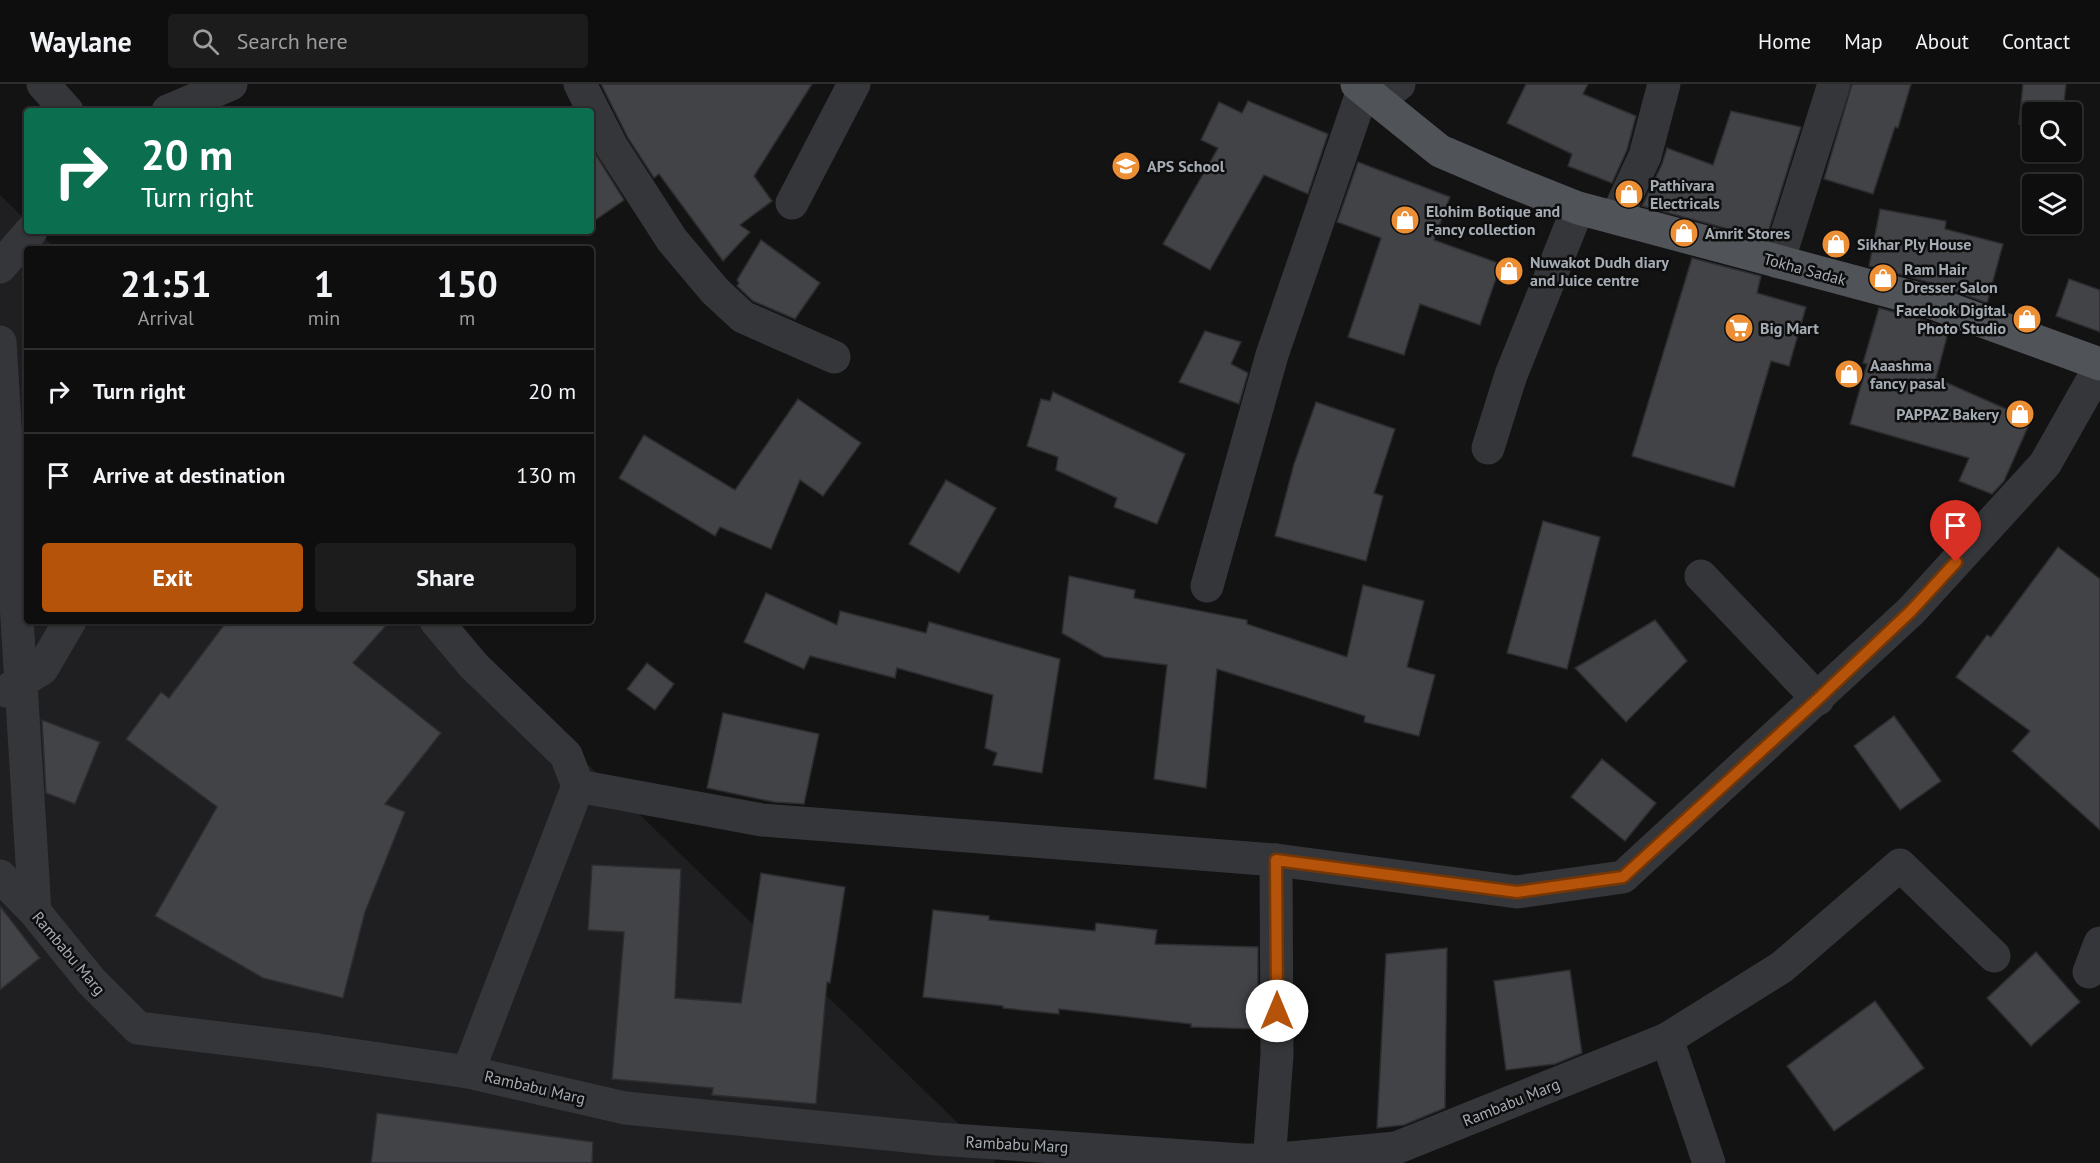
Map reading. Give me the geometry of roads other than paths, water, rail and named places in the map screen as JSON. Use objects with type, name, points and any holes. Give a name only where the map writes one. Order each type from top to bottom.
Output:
[{"type":"main road","name":"Tokha Sadak","points":[[1375,90],[1440,151],[1578,208],[1930,302],[2100,365]]},
{"type":"street","points":[[42,84],[64,108]]},
{"type":"street","points":[[175,108],[231,84]]},
{"type":"street","points":[[580,84],[592,108]]},
{"type":"street","points":[[792,203],[854,84]]},
{"type":"street","points":[[1616,218],[1645,156],[1664,84]]},
{"type":"street","points":[[1778,262],[1834,84]]},
{"type":"street","points":[[1207,586],[1272,355],[1375,90]]},
{"type":"street","points":[[594,112],[612,147],[672,240],[715,291],[742,317],[834,357]]},
{"type":"street","points":[[1488,448],[1511,375],[1578,208]]},
{"type":"street","points":[[0,267],[28,234]]},
{"type":"street","points":[[0,342],[11,689],[35,912]]},
{"type":"street","points":[[578,786],[762,820],[1276,860],[1517,892],[1623,877],[1911,611],[2045,464],[2100,365]]},
{"type":"street","points":[[1701,576],[1818,699]]},
{"type":"street","points":[[11,689],[42,669],[68,624]]},
{"type":"street","points":[[439,624],[474,666],[566,755],[578,786],[468,1072]]},
{"type":"street","points":[[1269,1161],[1277,1054],[1276,860]]},
{"type":"street","name":"Rambabu Marg","points":[[0,876],[35,912],[91,981],[138,1028],[318,1050],[468,1072],[625,1108],[1053,1154],[1269,1161],[1396,1148],[1667,1039],[1782,967],[1900,865],[1994,956]]},
{"type":"street","points":[[1667,1039],[1709,1163]]},
{"type":"place","name":"APS School","points":[[1126,166]]},
{"type":"place","name":"Pathivara Electricals","points":[[1629,194]]},
{"type":"place","name":"Elohim Botique and Fancy collection","points":[[1405,220]]},
{"type":"place","name":"Amrit Stores","points":[[1684,233]]},
{"type":"place","name":"Sikhar Ply House","points":[[1836,244]]},
{"type":"place","name":"Nuwakot Dudh diary and Juice centre","points":[[1509,271]]},
{"type":"place","name":"Ram Hair Dresser Salon","points":[[1883,278]]},
{"type":"place","name":"Facelook Digital Photo Studio","points":[[2027,319]]},
{"type":"place","name":"Big Mart","points":[[1739,328]]},
{"type":"place","name":"Aaashma fancy pasal","points":[[1849,374]]},
{"type":"place","name":"PAPPAZ Bakery","points":[[2020,414]]}]
